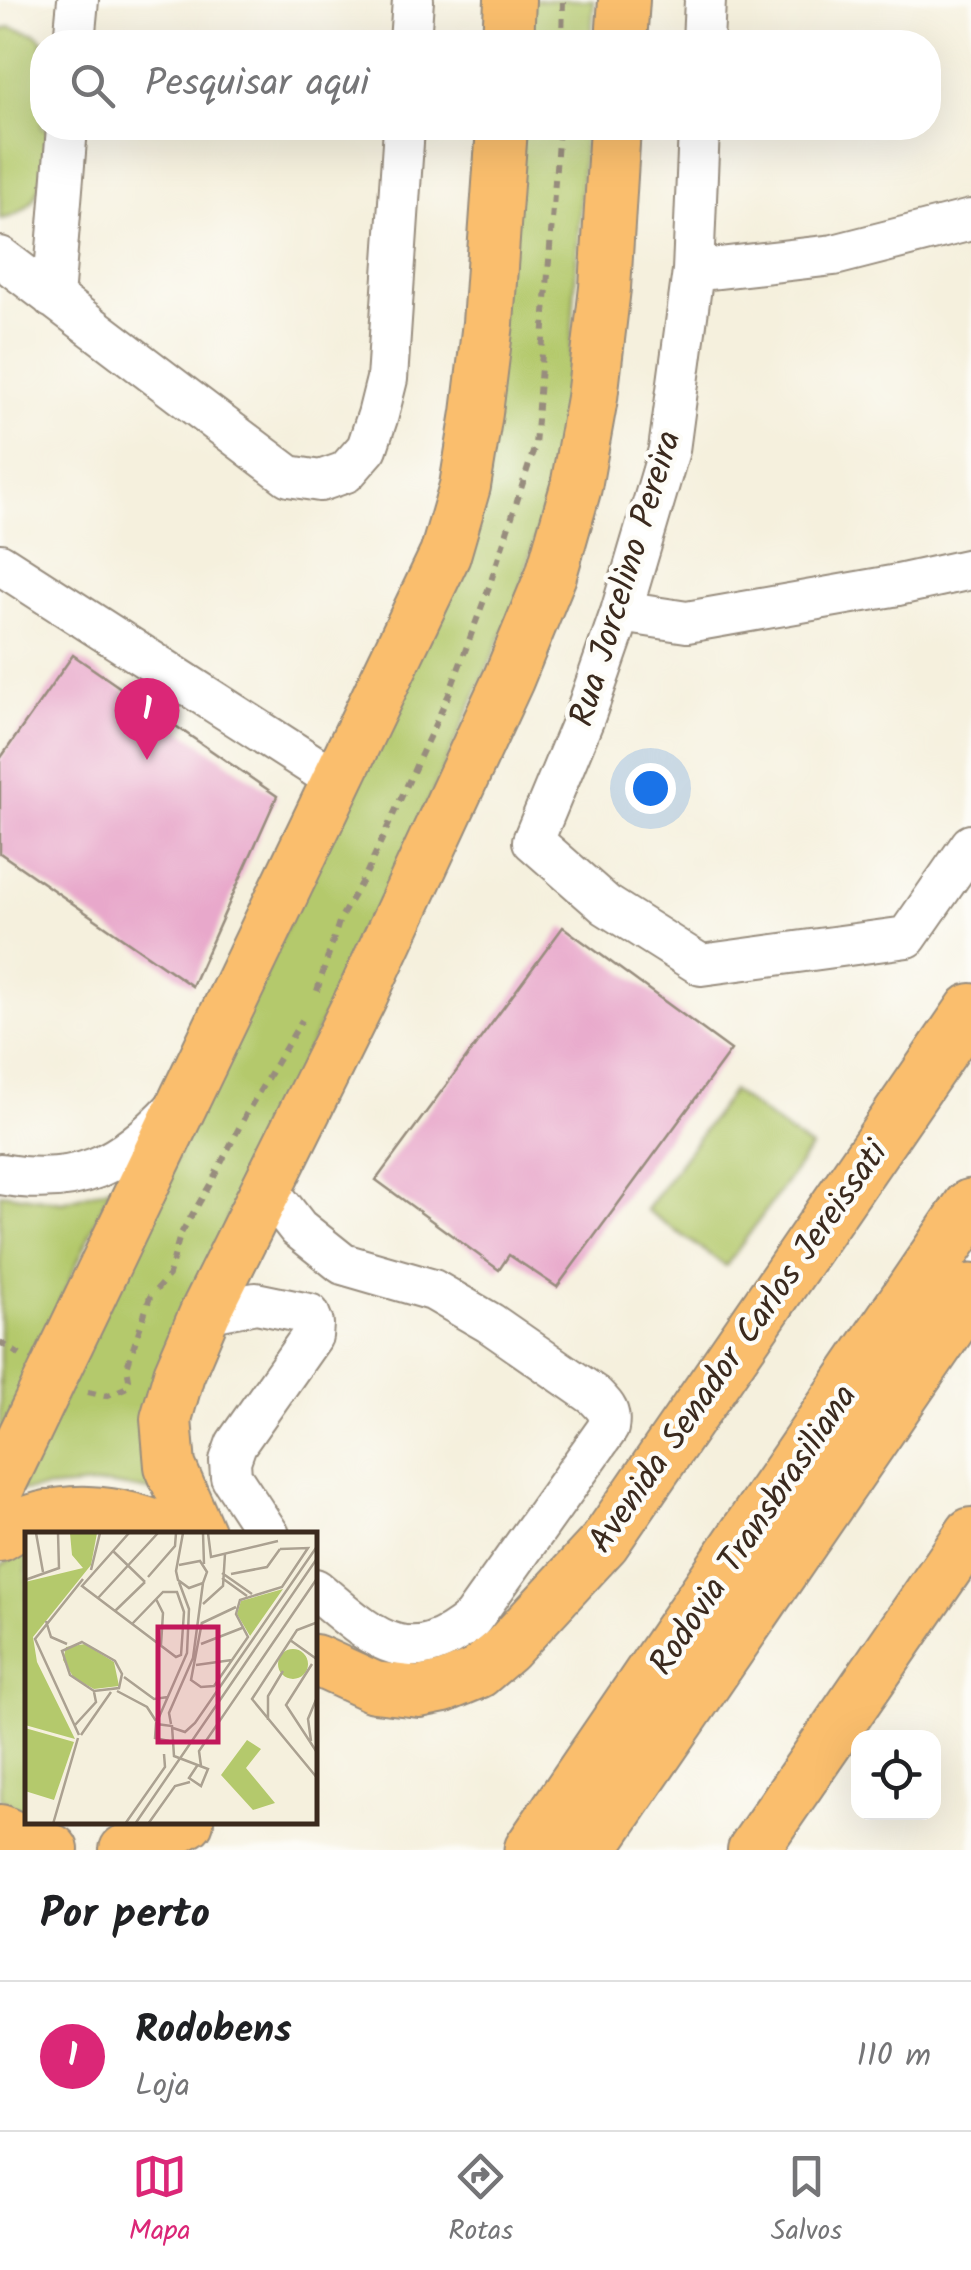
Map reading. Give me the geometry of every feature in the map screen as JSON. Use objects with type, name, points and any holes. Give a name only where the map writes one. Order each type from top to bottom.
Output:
[{"type":"highway","name":"Rodovia Transbrasiliana","points":[[532,1850],[971,1208]]},
{"type":"highway","name":"Rodovia Transbrasiliana","points":[[588,1850],[971,1292]]},
{"type":"main road","points":[[509,30],[510,0]]},
{"type":"main road","points":[[622,30],[624,0]]},
{"type":"main road","points":[[0,1485],[445,555],[465,486],[488,323],[501,140]]},
{"type":"main road","points":[[199,1532],[170,1466],[166,1420],[179,1374],[205,1313],[369,980],[508,680],[552,575],[576,487],[592,398],[605,288],[614,140]]},
{"type":"main road","name":"Avenida Senador Carlos Jereissati","points":[[318,1661],[374,1686],[419,1692],[478,1673],[506,1649],[604,1544],[971,1009]]},
{"type":"main road","points":[[0,1536],[40,1518],[76,1511],[130,1516],[170,1532]]},
{"type":"main road","points":[[754,1850],[971,1533]]},
{"type":"main road","points":[[125,1850],[159,1839],[184,1825]]},
{"type":"main road","points":[[184,1850],[188,1825]]},
{"type":"main road","points":[[0,1830],[54,1850]]},
{"type":"street","points":[[75,30],[78,0]]},
{"type":"street","points":[[411,30],[413,0]]},
{"type":"street","points":[[704,30],[705,0]]},
{"type":"street","points":[[53,298],[66,140]]},
{"type":"street","points":[[0,257],[288,476],[320,481],[346,472],[367,448],[387,380],[403,140]]},
{"type":"street","name":"Rua Jorcelino Pereira","points":[[699,140],[693,271],[670,450],[584,718],[533,841],[606,906],[701,965],[907,937],[971,845]]},
{"type":"street","points":[[693,271],[834,256],[971,220]]},
{"type":"street","points":[[0,564],[338,782]]},
{"type":"street","points":[[621,612],[687,622],[971,569]]},
{"type":"street","points":[[0,1174],[58,1179],[95,1171],[148,1137],[181,1102]]},
{"type":"street","points":[[266,1188],[298,1228],[344,1264],[432,1290],[490,1322],[594,1396],[608,1408],[610,1418],[608,1428],[472,1619],[459,1630],[419,1646],[374,1638],[318,1591]]},
{"type":"street","points":[[205,1313],[256,1303],[309,1314],[312,1324],[312,1336],[236,1444],[230,1461],[231,1477],[267,1532]]},
{"type":"path","points":[[562,30],[563,0]]},
{"type":"green space","points":[[525,0],[594,0],[592,30],[522,30]]},
{"type":"green space","points":[[10,27],[30,32],[30,140],[47,140],[44,171],[35,197],[15,215],[0,219],[0,31]]},
{"type":"green space","points":[[511,140],[584,140],[568,397],[550,487],[517,601],[436,785],[228,1217],[163,1493],[107,1484],[18,1491],[445,591]]},
{"type":"green space","points":[[732,1091],[811,1148],[726,1266],[646,1210]]},
{"type":"green space","points":[[111,1187],[0,1438],[0,1193],[63,1202]]},
{"type":"green space","points":[[25,1550],[25,1814],[0,1798],[0,1566]]},
{"type":"building","points":[[73,655],[277,796],[192,986],[0,853],[0,759]]},
{"type":"building","points":[[563,927],[731,1050],[557,1287],[509,1255],[499,1270],[376,1180]]},
{"type":"place","name":"Rodobens","points":[[147,760]]}]
